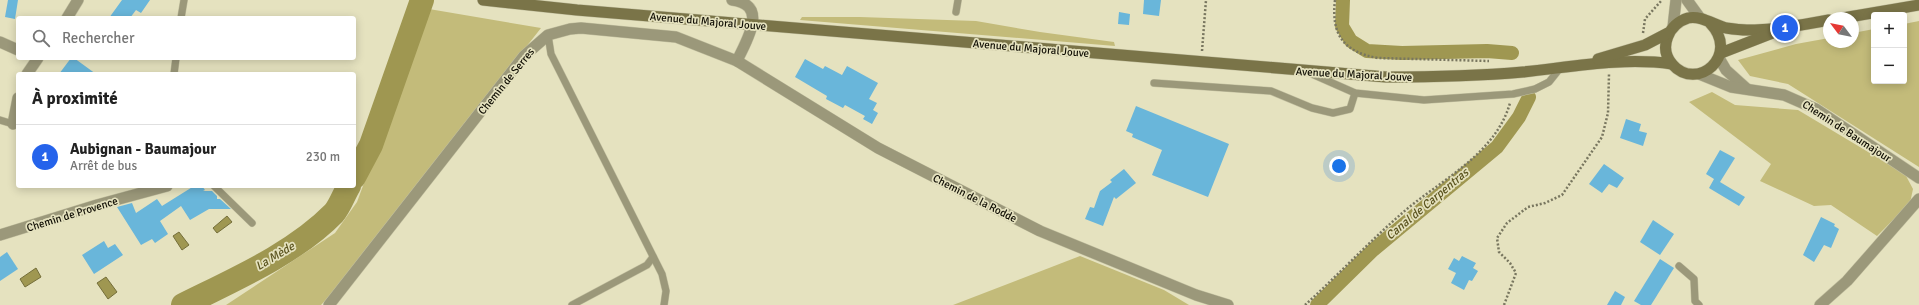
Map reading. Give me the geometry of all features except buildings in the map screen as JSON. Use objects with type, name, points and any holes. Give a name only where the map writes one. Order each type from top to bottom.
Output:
[{"type":"main road","name":"Avenue du Majoral Jouve","points":[[483,0],[543,7],[753,25],[1308,72],[1386,77],[1465,76],[1561,68],[1578,65],[1645,61],[1672,64],[1679,70],[1689,74],[1699,74],[1708,70],[1720,55],[1785,28]]},
{"type":"main road","points":[[1859,15],[1919,4]]},
{"type":"main road","name":"Avenue du Majoral Jouve","points":[[1578,65],[1644,45],[1670,30],[1685,19],[1705,21],[1727,28],[1747,30],[1785,28],[1823,21]]},
{"type":"main road","points":[[1705,21],[1720,36],[1720,55]]},
{"type":"main road","points":[[1670,30],[1666,43],[1667,54],[1672,64]]},
{"type":"street","points":[[68,16],[78,0]]},
{"type":"street","points":[[732,0],[744,3],[752,10],[754,17],[753,25],[737,61]]},
{"type":"street","points":[[1670,30],[1676,0]]},
{"type":"street","points":[[1687,0],[1705,21]]},
{"type":"street","name":"Chemin de Serres","points":[[329,305],[524,56],[548,35],[581,28],[676,37],[737,61]]},
{"type":"street","points":[[0,42],[16,49]]},
{"type":"street","points":[[1720,55],[1726,70],[1747,90]]},
{"type":"street","points":[[28,72],[34,60]]},
{"type":"street","name":"Chemin de la Rodde","points":[[737,61],[878,148],[1040,231],[1189,292],[1228,305]]},
{"type":"street","name":"Chemin de Baumajour","points":[[1699,74],[1731,87],[1784,94],[1799,100],[1816,109],[1919,178]]},
{"type":"street","points":[[13,124],[16,108]]},
{"type":"street","name":"Chemin de Provence","points":[[0,235],[97,205],[160,188]]},
{"type":"street","points":[[1820,305],[1847,281],[1919,199]]},
{"type":"lane","points":[[181,16],[184,0]]},
{"type":"lane","points":[[956,12],[958,0]]},
{"type":"lane","points":[[548,35],[551,54],[662,274],[666,292],[664,305]]},
{"type":"lane","points":[[174,72],[176,60]]},
{"type":"lane","points":[[1308,72],[1355,93],[1424,100],[1513,94],[1535,89],[1549,82],[1561,68]]},
{"type":"lane","points":[[1154,83],[1271,91],[1312,108],[1333,113],[1350,109],[1355,93]]},
{"type":"lane","points":[[0,120],[13,124]]},
{"type":"lane","points":[[216,188],[252,223]]},
{"type":"lane","points":[[572,305],[647,265],[654,257]]},
{"type":"lane","points":[[1679,266],[1694,279],[1695,301],[1698,305]]},
{"type":"path","points":[[1202,63],[1206,0]]},
{"type":"path","points":[[1335,0],[1333,16],[1336,31],[1355,52],[1365,56],[1378,58],[1491,62]]},
{"type":"path","points":[[1644,45],[1643,30],[1645,19],[1662,0]]},
{"type":"path","points":[[1504,305],[1516,273],[1510,262],[1499,252],[1498,238],[1507,223],[1528,207],[1545,203],[1562,194],[1602,137],[1608,113],[1610,63]]},
{"type":"path","points":[[1305,305],[1400,215],[1478,155],[1506,117],[1513,94]]},
{"type":"shaded area","points":[[429,9],[541,28],[341,283],[321,305],[226,305],[335,233],[357,202]]},
{"type":"shaded area","points":[[802,17],[860,17],[976,21],[1040,32],[1114,42],[1115,46],[800,20]]},
{"type":"shaded area","points":[[1919,21],[1919,167],[1788,84],[1750,76],[1738,60],[1796,44],[1823,39],[1823,48],[1859,48],[1859,32],[1871,30],[1871,84],[1907,84],[1907,23]]},
{"type":"shaded area","points":[[1712,92],[1735,105],[1798,110],[1905,174],[1913,189],[1910,203],[1877,236],[1831,205],[1814,206],[1760,181],[1771,164],[1689,102]]},
{"type":"shaded area","points":[[227,216],[232,222],[217,233],[213,228]]},
{"type":"shaded area","points":[[179,232],[189,245],[182,250],[173,236]]},
{"type":"shaded area","points":[[1080,256],[1164,290],[1189,305],[953,305]]},
{"type":"shaded area","points":[[36,268],[41,277],[25,287],[20,279]]},
{"type":"shaded area","points":[[106,277],[117,292],[108,299],[97,283]]},
{"type":"waterway","name":"La Mède","points":[[356,173],[371,145],[422,0]]},
{"type":"waterway","name":"Canal de Carpentras","points":[[1343,0],[1342,26],[1351,41],[1367,51],[1402,53],[1487,51],[1512,53]]},
{"type":"waterway","name":"Canal de Carpentras","points":[[1317,305],[1373,250],[1497,147],[1519,117],[1529,97]]},
{"type":"waterway","name":"La Mède","points":[[183,305],[242,276],[282,254],[301,241],[334,213],[348,188]]},
{"type":"place","name":"Aubignan - Baumajour","points":[[1785,28]]}]
